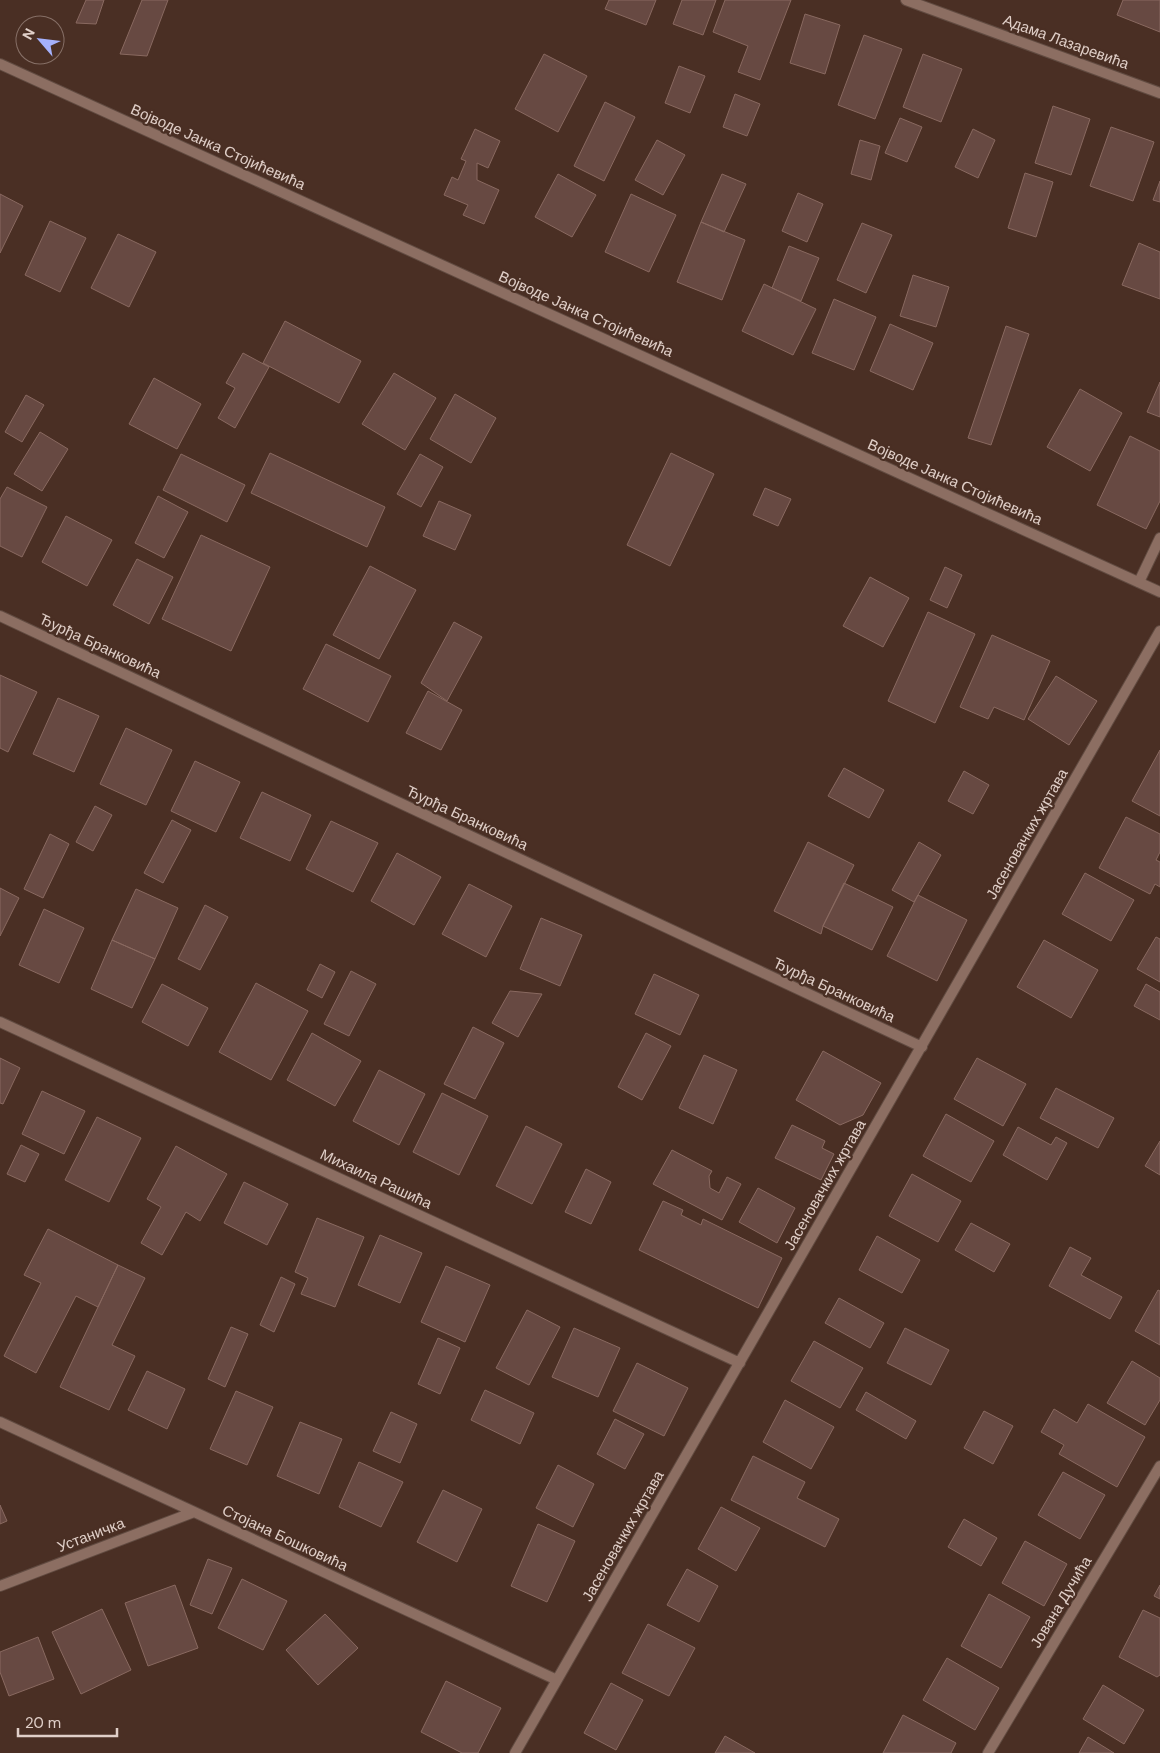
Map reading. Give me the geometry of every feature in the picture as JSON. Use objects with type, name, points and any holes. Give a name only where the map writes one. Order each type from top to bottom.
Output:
[{"type":"street","name":"Адама Лазаревића","points":[[906,0],[1160,93]]},
{"type":"street","name":"Војводе Јанка Стојићевића","points":[[0,64],[1160,592]]},
{"type":"street","points":[[1139,582],[1160,538]]},
{"type":"street","name":"Ђурђа Бранковића","points":[[0,616],[922,1047]]},
{"type":"street","name":"Јасеновачких жртава","points":[[516,1753],[1160,631]]},
{"type":"street","name":"Михаила Рашића","points":[[0,1022],[740,1363]]},
{"type":"street","name":"Стојана Бошковића","points":[[0,1422],[557,1680]]},
{"type":"street","name":"Јована Дучића","points":[[988,1753],[1160,1466]]},
{"type":"street","name":"Устаничка","points":[[0,1586],[194,1512]]},
{"type":"building","points":[[86,0],[104,0],[96,24],[76,23]]},
{"type":"building","points":[[142,0],[168,0],[147,56],[120,54]]},
{"type":"building","points":[[609,0],[656,0],[646,25],[605,9]]},
{"type":"building","points":[[682,0],[716,0],[703,35],[673,24]]},
{"type":"building","points":[[725,0],[791,0],[760,80],[738,72],[748,46],[713,32]]},
{"type":"building","points":[[1123,0],[1160,0],[1160,32],[1117,15]]},
{"type":"building","points":[[805,14],[840,25],[825,74],[790,63]]},
{"type":"building","points":[[864,35],[902,49],[875,119],[838,105]]},
{"type":"building","points":[[544,54],[587,76],[558,132],[515,109]]},
{"type":"building","points":[[923,54],[962,69],[941,122],[903,107]]},
{"type":"building","points":[[679,66],[705,76],[690,113],[665,103]]},
{"type":"building","points":[[735,94],[760,104],[747,136],[723,127]]},
{"type":"building","points":[[605,102],[635,117],[604,181],[574,166]]},
{"type":"building","points":[[1053,106],[1090,119],[1071,175],[1035,163]]},
{"type":"building","points":[[900,118],[922,127],[907,162],[885,153]]},
{"type":"building","points":[[1111,127],[1154,142],[1133,201],[1090,186]]},
{"type":"building","points":[[475,129],[500,141],[488,168],[477,163],[477,180],[499,190],[484,224],[463,215],[468,205],[444,195],[452,177],[458,180],[466,161],[461,159]]},
{"type":"building","points":[[973,129],[995,140],[978,178],[955,167]]},
{"type":"building","points":[[657,140],[685,155],[663,195],[635,180]]},
{"type":"building","points":[[860,140],[880,146],[871,180],[851,174]]},
{"type":"building","points":[[1025,173],[1053,182],[1036,237],[1008,228]]},
{"type":"building","points":[[558,174],[596,195],[572,237],[535,217]]},
{"type":"building","points":[[722,174],[746,184],[724,232],[701,222]]},
{"type":"building","points":[[1160,181],[1160,202],[1153,200]]},
{"type":"building","points":[[798,193],[823,204],[807,242],[782,231]]},
{"type":"building","points":[[0,194],[23,206],[0,253]]},
{"type":"building","points":[[631,194],[676,215],[649,272],[605,252]]},
{"type":"building","points":[[50,221],[86,238],[60,292],[25,275]]},
{"type":"building","points":[[701,222],[745,240],[722,300],[677,282]]},
{"type":"building","points":[[862,223],[892,235],[866,293],[837,280]]},
{"type":"building","points":[[118,234],[156,252],[129,307],[91,288]]},
{"type":"building","points":[[1139,243],[1160,252],[1160,299],[1122,285]]},
{"type":"building","points":[[789,246],[819,258],[801,301],[772,288]]},
{"type":"building","points":[[913,275],[949,287],[936,327],[900,316]]},
{"type":"building","points":[[764,284],[816,309],[793,355],[742,331]]},
{"type":"building","points":[[834,299],[876,317],[854,370],[812,353]]},
{"type":"building","points":[[285,321],[361,361],[339,403],[263,363]]},
{"type":"building","points":[[890,324],[933,343],[913,390],[870,371]]},
{"type":"building","points":[[1006,326],[1029,334],[991,445],[968,438]]},
{"type":"building","points":[[243,353],[269,367],[235,428],[218,418],[235,388],[226,383]]},
{"type":"building","points":[[394,373],[436,398],[405,450],[362,424]]},
{"type":"building","points":[[154,378],[201,404],[177,449],[129,424]]},
{"type":"building","points":[[1160,382],[1160,417],[1147,412]]},
{"type":"building","points":[[1080,389],[1122,413],[1090,471],[1047,447]]},
{"type":"building","points":[[455,394],[496,418],[471,463],[430,439]]},
{"type":"building","points":[[26,395],[44,405],[22,442],[5,432]]},
{"type":"building","points":[[40,432],[68,449],[42,491],[14,474]]},
{"type":"building","points":[[1130,436],[1160,451],[1160,501],[1146,529],[1097,505]]},
{"type":"building","points":[[270,453],[385,507],[367,547],[251,493]]},
{"type":"building","points":[[671,453],[714,474],[670,566],[627,545]]},
{"type":"building","points":[[181,454],[245,485],[227,522],[163,490]]},
{"type":"building","points":[[420,454],[443,467],[421,507],[397,494]]},
{"type":"building","points":[[7,487],[47,507],[22,557],[0,546],[0,499]]},
{"type":"building","points":[[765,488],[791,499],[778,526],[753,515]]},
{"type":"building","points":[[158,496],[188,512],[164,558],[135,543]]},
{"type":"building","points":[[439,501],[471,515],[455,550],[423,536]]},
{"type":"building","points":[[66,516],[112,540],[87,586],[42,562]]},
{"type":"building","points":[[201,535],[270,567],[231,651],[162,619]]},
{"type":"building","points":[[137,559],[173,577],[149,624],[113,605]]},
{"type":"building","points":[[370,566],[416,590],[379,659],[333,635]]},
{"type":"building","points":[[945,567],[962,575],[947,608],[930,600]]},
{"type":"building","points":[[870,577],[909,598],[883,647],[843,626]]},
{"type":"building","points":[[928,612],[975,634],[935,723],[888,701]]},
{"type":"building","points":[[454,622],[482,637],[447,701],[421,683]]},
{"type":"building","points":[[992,635],[1050,661],[1024,720],[994,707],[988,719],[960,707]]},
{"type":"building","points":[[326,644],[391,676],[368,722],[303,689]]},
{"type":"building","points":[[0,675],[37,692],[8,752],[0,748]]},
{"type":"building","points":[[1056,676],[1097,701],[1069,745],[1028,719]]},
{"type":"building","points":[[428,691],[462,710],[441,750],[406,733]]},
{"type":"building","points":[[58,698],[99,716],[74,772],[33,754]]},
{"type":"building","points":[[126,728],[172,750],[146,805],[100,784]]},
{"type":"building","points":[[1160,750],[1160,816],[1132,801]]},
{"type":"building","points":[[195,761],[240,782],[216,832],[171,811]]},
{"type":"building","points":[[844,768],[884,790],[869,818],[828,796]]},
{"type":"building","points":[[964,771],[989,785],[973,814],[948,801]]},
{"type":"building","points":[[262,792],[311,815],[290,861],[240,838]]},
{"type":"building","points":[[95,806],[112,815],[93,851],[76,842]]},
{"type":"building","points":[[1126,817],[1160,834],[1160,852],[1156,860],[1160,862],[1160,887],[1155,884],[1150,894],[1099,868]]},
{"type":"building","points":[[172,820],[191,830],[163,883],[144,873]]},
{"type":"building","points":[[331,821],[378,843],[353,892],[306,869]]},
{"type":"building","points":[[50,834],[69,844],[43,898],[24,889]]},
{"type":"building","points":[[808,842],[854,865],[823,926],[821,934],[774,911]]},
{"type":"building","points":[[919,842],[941,855],[914,902],[892,890]]},
{"type":"building","points":[[397,853],[441,877],[414,925],[371,901]]},
{"type":"building","points":[[1085,873],[1134,900],[1111,941],[1062,914]]},
{"type":"building","points":[[844,883],[893,907],[872,950],[823,926]]},
{"type":"building","points":[[469,884],[512,906],[486,957],[442,934]]},
{"type":"building","points":[[0,888],[19,898],[0,936]]},
{"type":"building","points":[[136,889],[178,908],[155,959],[112,940]]},
{"type":"building","points":[[918,895],[967,920],[937,981],[887,956]]},
{"type":"building","points":[[205,905],[228,917],[200,970],[178,959]]},
{"type":"building","points":[[44,909],[84,928],[59,983],[19,965]]},
{"type":"building","points":[[541,918],[582,935],[560,986],[520,969]]},
{"type":"building","points":[[1156,937],[1160,939],[1160,982],[1137,969]]},
{"type":"building","points":[[112,940],[155,959],[132,1008],[91,989]]},
{"type":"building","points":[[1044,940],[1098,970],[1071,1018],[1017,987]]},
{"type":"building","points":[[320,964],[335,972],[322,998],[307,990]]},
{"type":"building","points":[[351,971],[376,984],[349,1036],[324,1024]]},
{"type":"building","points":[[654,974],[699,995],[680,1035],[635,1014]]},
{"type":"building","points":[[256,983],[308,1011],[271,1080],[219,1052]]},
{"type":"building","points":[[162,984],[208,1008],[188,1046],[142,1022]]},
{"type":"building","points":[[1146,984],[1160,992],[1160,1020],[1134,1006]]},
{"type":"building","points":[[510,991],[542,994],[518,1037],[492,1023]]},
{"type":"building","points":[[473,1027],[504,1043],[475,1099],[444,1084]]},
{"type":"building","points":[[312,1033],[361,1061],[335,1106],[287,1080]]},
{"type":"building","points":[[646,1033],[671,1046],[642,1100],[618,1087]]},
{"type":"building","points":[[823,1051],[881,1083],[863,1115],[840,1125],[796,1100]]},
{"type":"building","points":[[704,1055],[737,1070],[713,1124],[679,1108]]},
{"type":"building","points":[[0,1058],[20,1068],[3,1104],[0,1103]]},
{"type":"building","points":[[977,1058],[1026,1084],[1003,1126],[954,1099]]},
{"type":"building","points":[[379,1070],[425,1094],[399,1145],[353,1121]]},
{"type":"building","points":[[1056,1088],[1114,1118],[1098,1148],[1040,1118]]},
{"type":"building","points":[[42,1091],[85,1111],[64,1154],[22,1134]]},
{"type":"building","points":[[442,1093],[488,1116],[459,1175],[413,1152]]},
{"type":"building","points":[[946,1114],[994,1141],[971,1182],[923,1156]]},
{"type":"building","points":[[97,1117],[141,1138],[109,1202],[65,1180]]},
{"type":"building","points":[[792,1125],[825,1141],[822,1148],[834,1154],[821,1180],[775,1158]]},
{"type":"building","points":[[526,1126],[562,1144],[532,1204],[496,1186]]},
{"type":"building","points":[[1018,1127],[1051,1145],[1056,1137],[1067,1143],[1047,1180],[1003,1155]]},
{"type":"building","points":[[1160,1141],[1160,1175],[1145,1166]]},
{"type":"building","points":[[21,1145],[39,1154],[25,1182],[7,1174]]},
{"type":"building","points":[[176,1146],[227,1174],[200,1221],[186,1212],[162,1255],[141,1243],[161,1207],[147,1199]]},
{"type":"building","points":[[672,1150],[712,1171],[709,1176],[710,1188],[719,1193],[727,1177],[741,1184],[722,1220],[653,1184]]},
{"type":"building","points":[[586,1169],[611,1182],[591,1224],[565,1212]]},
{"type":"building","points":[[912,1174],[961,1201],[938,1242],[889,1216]]},
{"type":"building","points":[[244,1182],[288,1204],[267,1245],[224,1223]]},
{"type":"building","points":[[758,1188],[795,1208],[777,1243],[739,1222]]},
{"type":"building","points":[[663,1201],[683,1210],[681,1215],[701,1225],[703,1219],[782,1258],[758,1308],[639,1250]]},
{"type":"building","points":[[317,1218],[364,1237],[335,1307],[301,1294],[308,1278],[295,1272]]},
{"type":"building","points":[[971,1223],[1010,1244],[994,1272],[955,1250]]},
{"type":"building","points":[[48,1229],[118,1265],[98,1307],[76,1296],[36,1373],[4,1356],[41,1283],[24,1275]]},
{"type":"building","points":[[380,1235],[422,1253],[400,1303],[358,1285]]},
{"type":"building","points":[[877,1236],[920,1260],[902,1293],[859,1270]]},
{"type":"building","points":[[1070,1247],[1091,1258],[1081,1275],[1122,1297],[1110,1319],[1049,1286]]},
{"type":"building","points":[[118,1265],[145,1278],[112,1345],[135,1356],[109,1410],[60,1387]]},
{"type":"building","points":[[446,1266],[490,1285],[465,1342],[421,1322]]},
{"type":"building","points":[[281,1277],[295,1284],[274,1332],[260,1325]]},
{"type":"building","points":[[1158,1290],[1160,1291],[1160,1345],[1135,1331]]},
{"type":"building","points":[[839,1298],[884,1323],[870,1348],[825,1323]]},
{"type":"building","points":[[527,1310],[560,1327],[529,1385],[496,1368]]},
{"type":"building","points":[[231,1327],[248,1334],[225,1387],[208,1379]]},
{"type":"building","points":[[574,1328],[620,1348],[598,1397],[552,1377]]},
{"type":"building","points":[[905,1328],[949,1350],[931,1385],[887,1363]]},
{"type":"building","points":[[438,1338],[460,1348],[440,1394],[418,1384]]},
{"type":"building","points":[[814,1341],[863,1368],[840,1408],[791,1381]]},
{"type":"building","points":[[1132,1361],[1160,1378],[1160,1400],[1145,1425],[1107,1403]]},
{"type":"building","points":[[637,1363],[688,1388],[664,1436],[613,1411]]},
{"type":"building","points":[[147,1371],[185,1389],[167,1429],[128,1410]]},
{"type":"building","points":[[485,1390],[534,1413],[520,1444],[471,1420]]},
{"type":"building","points":[[236,1391],[273,1407],[247,1465],[210,1449]]},
{"type":"building","points":[[866,1392],[916,1421],[906,1439],[856,1410]]},
{"type":"building","points":[[785,1400],[834,1427],[811,1469],[763,1442]]},
{"type":"building","points":[[1088,1404],[1145,1437],[1117,1487],[1059,1454],[1064,1445],[1041,1432],[1054,1409],[1077,1423]]},
{"type":"building","points":[[984,1411],[1013,1426],[993,1464],[964,1448]]},
{"type":"building","points":[[391,1412],[417,1424],[400,1463],[373,1451]]},
{"type":"building","points":[[615,1419],[644,1434],[625,1469],[597,1454]]},
{"type":"building","points":[[300,1422],[342,1439],[319,1494],[277,1476]]},
{"type":"building","points":[[753,1456],[805,1482],[797,1498],[839,1519],[825,1547],[731,1500]]},
{"type":"building","points":[[359,1462],[403,1482],[381,1527],[339,1507]]},
{"type":"building","points":[[558,1465],[594,1484],[573,1527],[536,1508]]},
{"type":"building","points":[[1063,1472],[1105,1495],[1080,1539],[1038,1515]]},
{"type":"building","points":[[443,1490],[482,1509],[457,1562],[417,1542]]},
{"type":"building","points":[[0,1505],[7,1521],[0,1524]]},
{"type":"building","points":[[721,1507],[760,1528],[736,1571],[698,1549]]},
{"type":"building","points":[[964,1519],[997,1538],[981,1566],[948,1547]]},
{"type":"building","points":[[538,1524],[575,1541],[547,1602],[511,1586]]},
{"type":"building","points":[[1025,1541],[1067,1564],[1044,1606],[1002,1583]]},
{"type":"building","points":[[208,1559],[232,1568],[212,1614],[190,1605]]},
{"type":"building","points":[[687,1569],[718,1586],[699,1622],[667,1605]]},
{"type":"building","points":[[242,1579],[287,1601],[263,1650],[218,1628]]},
{"type":"building","points":[[175,1585],[198,1648],[148,1666],[125,1603]]},
{"type":"building","points":[[1160,1585],[1160,1599],[1154,1596]]},
{"type":"building","points":[[989,1594],[1030,1617],[1001,1668],[961,1646]]},
{"type":"building","points":[[102,1609],[131,1670],[81,1694],[52,1632]]},
{"type":"building","points":[[1143,1610],[1160,1618],[1160,1675],[1157,1677],[1119,1657]]},
{"type":"building","points":[[325,1614],[358,1648],[318,1685],[286,1650]]},
{"type":"building","points":[[648,1624],[695,1648],[669,1696],[622,1673]]},
{"type":"building","points":[[38,1637],[54,1679],[9,1696],[0,1672],[0,1652]]},
{"type":"building","points":[[947,1658],[999,1688],[975,1730],[923,1700]]},
{"type":"building","points":[[446,1681],[501,1708],[478,1753],[462,1753],[421,1732]]},
{"type":"building","points":[[611,1683],[643,1700],[616,1750],[584,1733]]},
{"type":"building","points":[[1103,1685],[1144,1710],[1124,1744],[1083,1719]]},
{"type":"building","points":[[903,1715],[956,1743],[951,1753],[883,1753]]},
{"type":"building","points":[[725,1736],[755,1753],[715,1753]]},
{"type":"building","points":[[1088,1737],[1114,1753],[1079,1753]]}]
